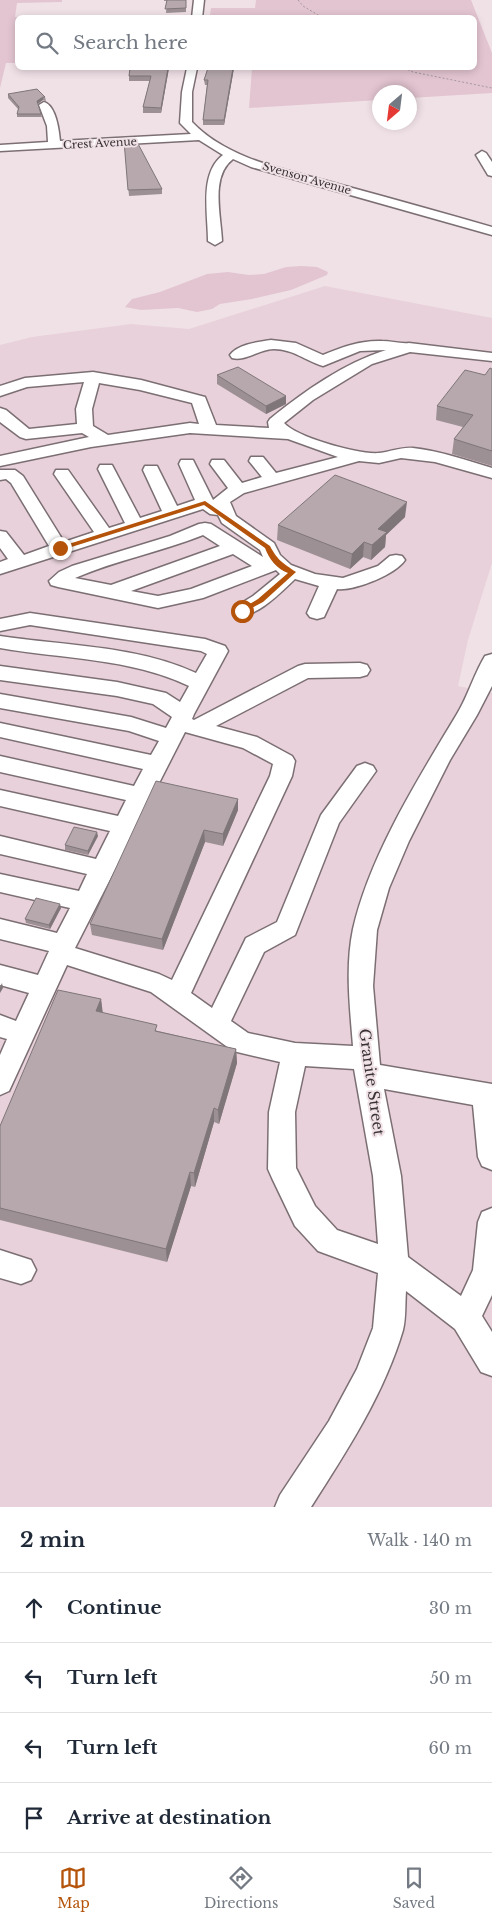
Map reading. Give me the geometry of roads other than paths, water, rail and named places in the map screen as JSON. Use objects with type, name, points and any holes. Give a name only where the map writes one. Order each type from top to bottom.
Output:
[{"type":"street","points":[[197,15],[199,0]]},
{"type":"street","name":"Svenson Avenue","points":[[192,70],[186,92],[186,123],[199,137],[232,154],[288,173],[492,231]]},
{"type":"street","points":[[44,105],[53,126],[54,145]]},
{"type":"street","name":"Crest Avenue","points":[[0,148],[199,137]]},
{"type":"street","points":[[215,241],[212,182],[220,163],[232,154]]},
{"type":"street","points":[[482,155],[492,172]]},
{"type":"street","points":[[237,355],[251,348],[274,343],[302,348],[323,361],[354,347],[379,344],[492,357]]},
{"type":"street","points":[[409,347],[366,361],[307,397],[276,422],[276,427],[289,434],[356,457],[379,458],[401,453],[438,458],[492,473]]},
{"type":"street","points":[[0,391],[25,384],[93,377],[141,385],[199,400],[209,429]]},
{"type":"street","points":[[85,428],[84,409],[93,377]]},
{"type":"street","points":[[0,413],[26,434],[85,428],[105,440]]},
{"type":"street","points":[[0,461],[17,456],[105,440],[190,428],[289,434]]},
{"type":"street","points":[[292,456],[312,469]]},
{"type":"street","points":[[228,519],[221,500],[238,488],[356,457]]},
{"type":"street","points":[[257,461],[272,479]]},
{"type":"street","points":[[186,464],[205,503],[268,547],[272,557],[285,567],[311,579],[344,584],[384,570],[396,560]]},
{"type":"street","points":[[218,464],[238,488]]},
{"type":"street","points":[[106,470],[135,525]]},
{"type":"street","points":[[150,470],[172,513]]},
{"type":"street","points":[[0,475],[9,474],[17,480],[60,548]]},
{"type":"street","points":[[62,474],[104,534]]},
{"type":"street","points":[[0,568],[205,503]]},
{"type":"street","points":[[204,528],[256,562],[285,567],[196,594],[158,602],[137,599],[112,590],[58,581],[61,577],[84,568],[176,540],[204,528]]},
{"type":"street","points":[[0,536],[19,561]]},
{"type":"street","points":[[112,590],[235,548]]},
{"type":"street","points":[[242,611],[260,600],[285,567]]},
{"type":"street","points":[[317,613],[330,582]]},
{"type":"street","points":[[0,625],[30,619],[205,645],[218,651],[183,725],[157,764],[140,795],[44,987],[11,1030],[1,1080]]},
{"type":"street","points":[[0,642],[106,656],[162,668],[201,684]]},
{"type":"street","name":"Granite Street","points":[[292,1507],[340,1432],[369,1378],[388,1328],[394,1264],[387,1176],[368,1067],[361,986],[365,930],[377,888],[440,758],[467,715],[484,682],[492,661]]},
{"type":"street","points":[[183,725],[305,671],[360,670]]},
{"type":"street","points":[[0,673],[117,689],[160,698],[183,725]]},
{"type":"street","points":[[0,701],[131,724],[183,725],[250,742],[284,762],[281,776],[177,996]]},
{"type":"street","points":[[0,730],[157,764]]},
{"type":"street","points":[[0,764],[140,795]]},
{"type":"street","points":[[217,1024],[255,945],[287,928],[329,821],[365,770]]},
{"type":"street","points":[[0,798],[124,826]]},
{"type":"street","points":[[0,845],[102,870]]},
{"type":"street","points":[[0,882],[85,902]]},
{"type":"street","points":[[0,928],[159,984],[242,1043],[368,1067],[488,1095],[492,1157]]},
{"type":"street","points":[[0,975],[44,987]]},
{"type":"street","points":[[295,1054],[282,1112],[282,1169],[306,1216],[328,1241],[394,1264],[466,1318],[492,1360]]},
{"type":"street","points":[[466,1318],[488,1271],[492,1222]]}]
